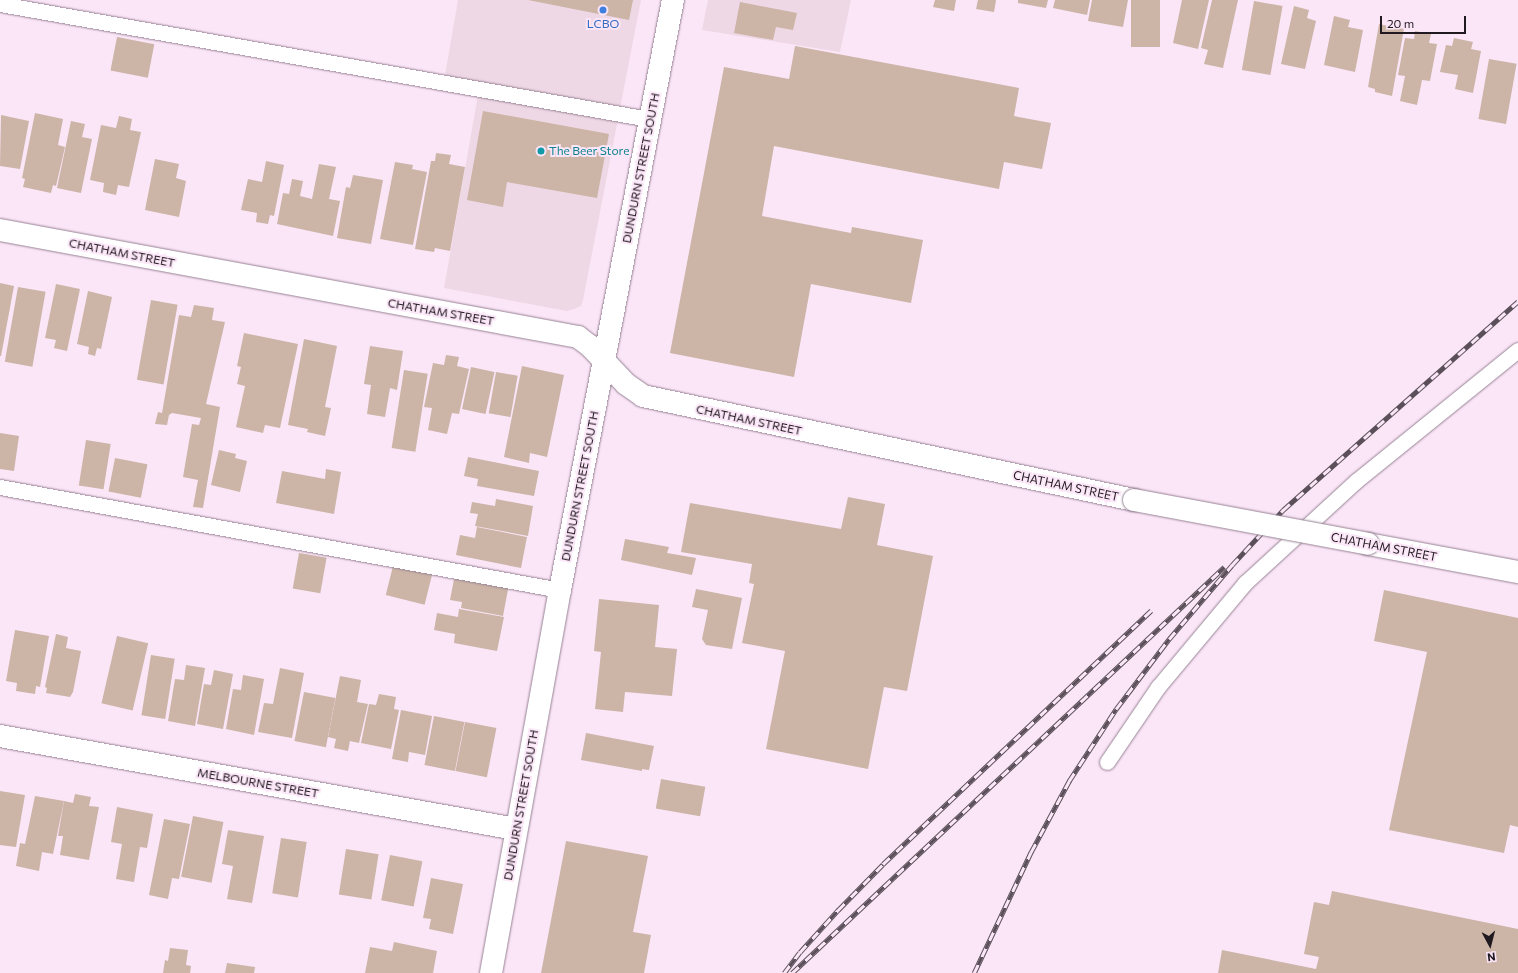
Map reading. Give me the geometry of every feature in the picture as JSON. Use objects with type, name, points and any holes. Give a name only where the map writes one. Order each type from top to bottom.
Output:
[{"type":"street","name":"DUNDURN STREET SOUTH","points":[[491,973],[560,590],[673,0]]},
{"type":"street","name":"CHATHAM STREET","points":[[0,230],[578,337],[590,346],[626,384],[643,396],[1134,500],[1518,572]]},
{"type":"street","name":"MELBOURNE STREET","points":[[0,736],[516,829]]},
{"type":"lane","points":[[0,4],[650,119]]},
{"type":"lane","points":[[1107,762],[1158,687],[1245,583],[1356,481],[1518,350]]},
{"type":"lane","points":[[0,487],[560,590]]},
{"type":"shaded area","points":[[458,0],[641,0],[583,300],[581,306],[574,309],[567,311],[444,288],[478,95],[445,75]]},
{"type":"shaded area","points":[[708,0],[851,0],[840,52],[702,30]]},
{"type":"building","name":"LCBO","points":[[528,0],[633,0],[629,20]]},
{"type":"building","points":[[935,0],[956,0],[954,11],[933,7]]},
{"type":"building","points":[[978,0],[996,0],[994,12],[976,9]]},
{"type":"building","points":[[1018,0],[1048,0],[1046,8],[1018,3]]},
{"type":"building","points":[[1055,0],[1090,0],[1087,15],[1053,8]]},
{"type":"building","points":[[1092,0],[1128,0],[1123,27],[1088,21]]},
{"type":"building","points":[[1131,0],[1160,0],[1160,47],[1131,47]]},
{"type":"building","points":[[1182,0],[1209,0],[1198,49],[1173,43]]},
{"type":"building","points":[[1212,0],[1238,0],[1223,68],[1204,64],[1208,50],[1201,48]]},
{"type":"building","points":[[1254,1],[1283,6],[1270,75],[1242,70]]},
{"type":"building","points":[[740,2],[797,13],[793,30],[776,27],[773,40],[734,33]]},
{"type":"building","points":[[1294,6],[1309,10],[1307,18],[1316,21],[1305,69],[1281,64]]},
{"type":"building","points":[[1334,16],[1350,20],[1348,27],[1363,30],[1355,72],[1324,65]]},
{"type":"building","points":[[1379,24],[1404,29],[1392,96],[1375,92],[1375,89],[1368,87]]},
{"type":"building","points":[[1415,31],[1431,34],[1429,43],[1437,44],[1430,81],[1422,80],[1417,105],[1400,101],[1405,76],[1398,75],[1405,38],[1414,39]]},
{"type":"building","points":[[117,37],[154,44],[148,78],[111,70]]},
{"type":"building","points":[[1454,38],[1473,42],[1471,49],[1481,51],[1473,93],[1455,89],[1458,75],[1440,72],[1446,45],[1452,46]]},
{"type":"building","points":[[795,46],[1019,88],[1014,116],[1051,123],[1042,169],[1004,162],[999,189],[774,146],[762,216],[851,233],[852,227],[923,240],[911,303],[811,284],[794,377],[670,353],[724,67],[789,79]]},
{"type":"building","points":[[1489,59],[1517,64],[1506,124],[1478,119]]},
{"type":"building","name":"The Beer Store","points":[[483,111],[609,134],[597,198],[507,182],[503,207],[467,200]]},
{"type":"building","points":[[35,113],[63,119],[58,145],[65,147],[56,186],[53,185],[51,193],[23,187],[25,179],[22,178]]},
{"type":"building","points":[[1,115],[29,121],[20,169],[0,166]]},
{"type":"building","points":[[119,116],[132,119],[130,130],[141,132],[129,187],[118,185],[116,195],[103,192],[104,183],[90,180],[101,125],[116,128]]},
{"type":"building","points":[[71,121],[85,124],[82,137],[92,139],[81,193],[57,188]]},
{"type":"building","points":[[436,153],[451,155],[449,164],[465,167],[450,251],[435,248],[434,252],[415,249],[431,161],[435,161]]},
{"type":"building","points":[[155,159],[179,164],[176,178],[186,181],[179,217],[145,210]]},
{"type":"building","points":[[266,161],[284,165],[274,216],[270,215],[268,224],[256,222],[257,213],[241,210],[248,179],[262,182]]},
{"type":"building","points":[[395,162],[413,165],[412,169],[427,172],[413,245],[380,239]]},
{"type":"building","points":[[319,164],[336,167],[329,199],[340,201],[333,236],[277,224],[283,193],[289,194],[292,179],[303,181],[300,196],[312,199]]},
{"type":"building","points":[[353,175],[383,180],[371,244],[337,238],[346,187],[350,188]]},
{"type":"building","points":[[0,283],[14,286],[1,356],[0,356]]},
{"type":"building","points":[[56,284],[80,289],[67,351],[54,348],[56,340],[45,338]]},
{"type":"building","points":[[18,287],[46,292],[32,367],[5,362]]},
{"type":"building","points":[[88,291],[112,297],[101,349],[97,348],[95,356],[88,354],[89,347],[77,344]]},
{"type":"building","points":[[151,300],[178,305],[164,384],[137,380]]},
{"type":"building","points":[[194,305],[214,308],[212,320],[225,322],[206,404],[220,407],[203,508],[193,507],[198,480],[183,477],[192,424],[199,425],[201,418],[172,413],[169,415],[167,425],[155,424],[158,412],[162,413],[179,315],[191,317]]},
{"type":"building","points":[[244,333],[298,344],[280,428],[265,425],[263,433],[236,427],[245,386],[237,384],[241,367],[237,366]]},
{"type":"building","points":[[304,339],[337,346],[325,407],[331,408],[325,436],[307,432],[308,429],[288,425]]},
{"type":"building","points":[[370,346],[403,351],[397,390],[390,388],[385,417],[367,414],[371,385],[364,384]]},
{"type":"building","points":[[446,355],[459,357],[457,366],[469,369],[459,414],[452,413],[447,434],[428,430],[432,408],[424,407],[433,363],[444,365]]},
{"type":"building","points":[[522,366],[564,375],[547,457],[530,453],[529,463],[504,457]]},
{"type":"building","points":[[471,367],[494,372],[486,414],[462,409]]},
{"type":"building","points":[[404,370],[428,374],[415,452],[392,448]]},
{"type":"building","points":[[496,372],[518,376],[510,417],[489,413]]},
{"type":"building","points":[[0,433],[19,436],[14,471],[0,469]]},
{"type":"building","points":[[86,440],[111,444],[103,489],[79,485]]},
{"type":"building","points":[[219,450],[236,454],[235,458],[247,461],[240,492],[211,485]]},
{"type":"building","points":[[468,457],[539,471],[534,496],[477,486],[478,479],[464,476]]},
{"type":"building","points":[[115,458],[147,464],[141,498],[109,491]]},
{"type":"building","points":[[326,469],[341,472],[334,514],[276,503],[282,471],[325,479]]},
{"type":"building","points":[[848,497],[885,504],[877,545],[933,556],[907,691],[884,687],[868,769],[766,749],[785,651],[742,643],[754,584],[749,583],[752,564],[681,552],[690,503],[841,529]]},
{"type":"building","points":[[496,499],[533,506],[528,536],[475,526],[478,514],[470,513],[472,502],[495,506]]},
{"type":"building","points":[[477,527],[527,537],[521,568],[456,555],[460,535],[475,538]]},
{"type":"building","points":[[625,539],[669,547],[667,553],[696,558],[692,575],[621,560]]},
{"type":"building","points":[[299,553],[327,558],[320,593],[293,588]]},
{"type":"building","points":[[394,562],[433,572],[425,605],[386,595]]},
{"type":"building","points":[[455,574],[509,584],[503,616],[461,608],[462,602],[450,600]]},
{"type":"building","points":[[696,589],[742,598],[732,649],[706,645],[702,639],[708,610],[692,607]]},
{"type":"building","points":[[1384,590],[1518,618],[1518,827],[1510,825],[1504,853],[1389,830],[1427,652],[1374,641]]},
{"type":"building","points":[[599,599],[659,605],[655,647],[677,649],[672,696],[625,692],[623,712],[595,709],[601,652],[594,651]]},
{"type":"building","points":[[459,609],[504,617],[497,651],[454,643],[455,634],[434,630],[437,613],[458,617]]},
{"type":"building","points":[[15,630],[49,636],[40,687],[36,686],[35,694],[16,691],[17,683],[6,681]]},
{"type":"building","points":[[56,634],[68,637],[66,648],[81,651],[73,692],[70,697],[46,693],[47,688],[45,687]]},
{"type":"building","points":[[117,636],[148,643],[133,710],[101,703]]},
{"type":"building","points":[[151,655],[175,659],[165,719],[141,715]]},
{"type":"building","points":[[186,665],[205,668],[195,726],[168,721],[175,679],[184,680]]},
{"type":"building","points":[[280,668],[304,673],[292,738],[258,732],[264,703],[273,704]]},
{"type":"building","points":[[214,670],[233,674],[223,729],[197,724],[204,684],[211,685]]},
{"type":"building","points":[[243,675],[264,679],[254,735],[226,729],[233,689],[241,690]]},
{"type":"building","points":[[340,676],[361,680],[357,702],[368,704],[359,743],[350,741],[348,751],[334,748],[336,739],[328,737]]},
{"type":"building","points":[[304,692],[335,698],[326,747],[294,741]]},
{"type":"building","points":[[379,694],[396,697],[394,709],[399,710],[391,749],[361,743],[369,704],[376,705]]},
{"type":"building","points":[[401,710],[432,716],[425,755],[409,752],[408,762],[392,759]]},
{"type":"building","points":[[434,716],[464,722],[455,771],[424,765]]},
{"type":"building","points":[[465,722],[496,728],[487,777],[455,771]]},
{"type":"building","points":[[586,733],[654,746],[649,770],[642,769],[642,771],[581,760]]},
{"type":"building","points":[[661,779],[705,787],[700,816],[656,809]]},
{"type":"building","points":[[0,791],[25,795],[16,847],[0,845]]},
{"type":"building","points":[[75,794],[91,797],[89,806],[99,807],[89,860],[60,855],[63,836],[58,836],[64,801],[73,803]]},
{"type":"building","points":[[35,796],[64,801],[53,854],[42,852],[39,871],[16,866],[20,843],[25,844]]},
{"type":"building","points":[[117,807],[153,814],[147,848],[140,847],[134,882],[116,879],[122,844],[111,842]]},
{"type":"building","points":[[193,816],[223,822],[212,883],[181,877]]},
{"type":"building","points":[[164,819],[190,824],[179,879],[172,878],[168,899],[149,895]]},
{"type":"building","points":[[228,830],[264,836],[252,903],[227,899],[233,866],[222,864]]},
{"type":"building","points":[[281,838],[307,842],[298,897],[272,893]]},
{"type":"building","points":[[566,841],[648,856],[633,932],[651,935],[644,973],[541,973]]},
{"type":"building","points":[[346,849],[379,854],[371,900],[339,894]]},
{"type":"building","points":[[390,855],[422,861],[414,906],[381,900]]},
{"type":"building","points":[[431,878],[463,884],[453,934],[429,929],[431,919],[423,918]]},
{"type":"building","points":[[1332,891],[1518,929],[1518,973],[1218,973],[1222,950],[1316,969],[1319,957],[1304,954],[1314,902],[1329,905]]},
{"type":"building","points":[[394,942],[437,951],[433,973],[365,973],[370,947],[392,951]]},
{"type":"building","points":[[170,948],[188,950],[186,965],[191,966],[190,973],[163,973],[165,960],[168,961]]},
{"type":"building","points":[[227,963],[255,967],[254,973],[225,973]]},
{"type":"railway","points":[[974,973],[1031,852],[1069,781],[1116,709],[1169,639],[1232,565],[1283,510],[1518,301]]},
{"type":"railway","points":[[792,973],[1224,567]]},
{"type":"railway","points":[[784,973],[800,952],[838,910],[883,864],[1151,611]]},
{"type":"place","name":"LCBO","points":[[603,10]]},
{"type":"place","name":"The Beer Store","points":[[541,151]]}]
